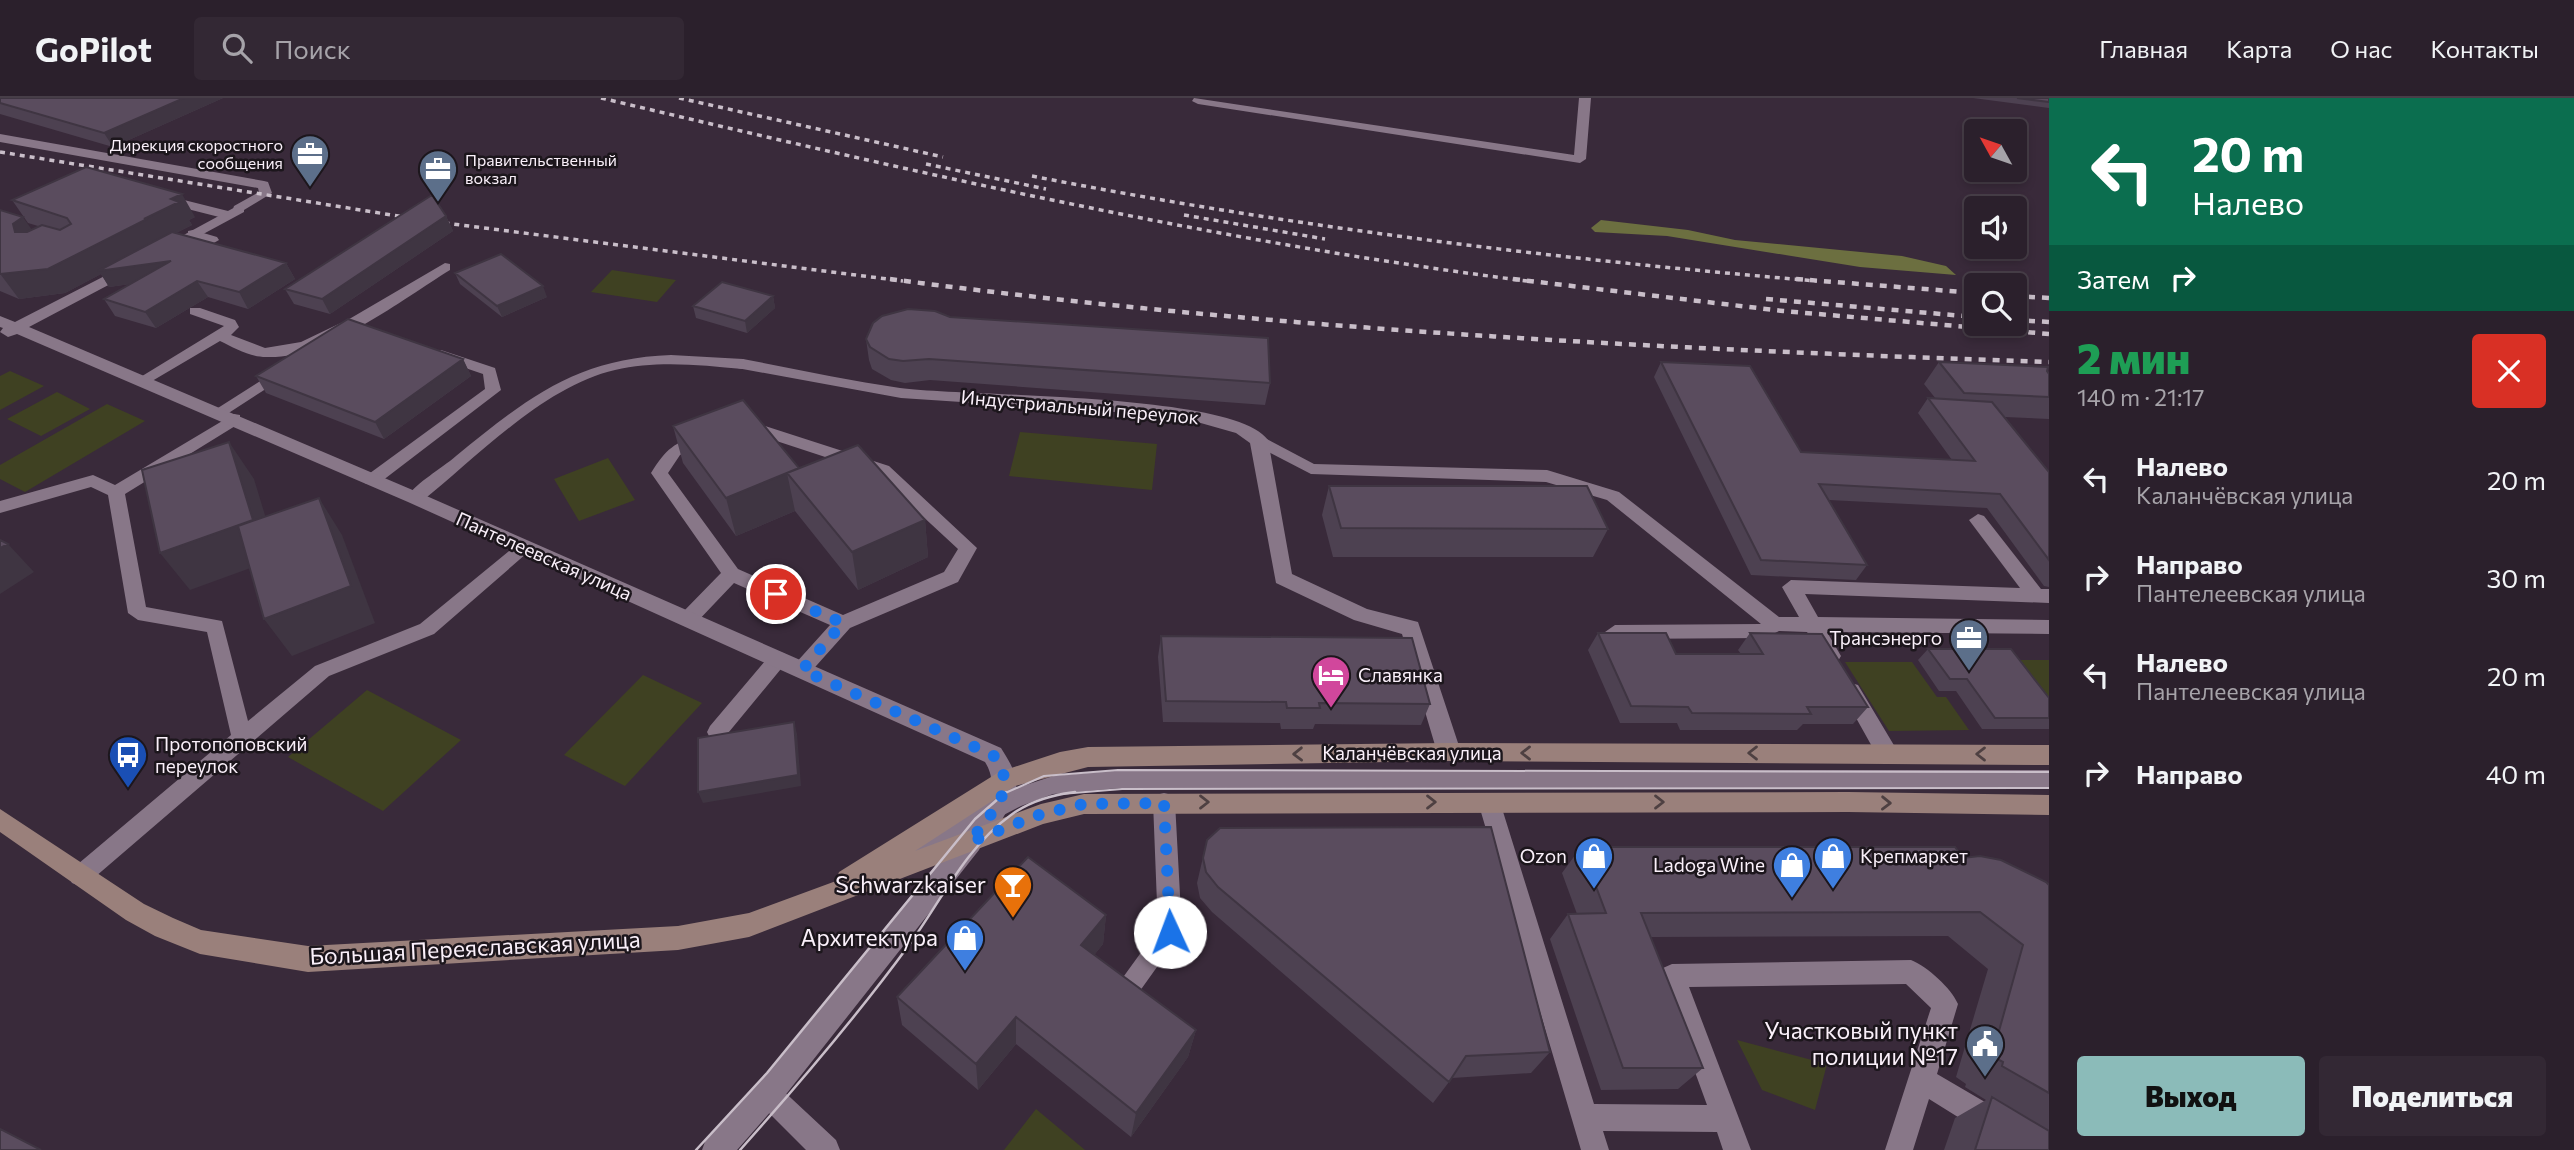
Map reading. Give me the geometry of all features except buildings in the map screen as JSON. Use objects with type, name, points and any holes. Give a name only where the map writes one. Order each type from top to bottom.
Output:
[{"type":"main road","name":"Каланчёвская улица","points":[[815,902],[1007,779],[1060,762],[1088,757],[1449,752],[2049,755]]},
{"type":"main road","points":[[970,842],[1041,814],[1084,804],[1489,802],[2049,805]]},
{"type":"main road","name":"Большая Переяславская улица","points":[[0,819],[135,912],[200,942],[308,959],[678,938],[748,925],[970,842]]},
{"type":"street","points":[[5,329],[233,212]]},
{"type":"street","name":"Пантелеевская улица","points":[[5,329],[226,416],[993,755],[1007,779]]},
{"type":"street","name":"Индустриальный переулок","points":[[743,364],[901,393],[1177,411],[1242,429],[1259,440]]},
{"type":"street","points":[[1259,440],[1283,578],[1361,615],[1411,628],[1449,752]]},
{"type":"street","points":[[717,1150],[768,1094],[970,842],[1005,792],[1007,779]]},
{"type":"lane","points":[[1200,98],[1198,101],[1580,159],[1585,98]]},
{"type":"lane","points":[[0,138],[264,185],[266,193],[233,212],[155,197]]},
{"type":"lane","points":[[193,234],[212,240]]},
{"type":"lane","points":[[220,335],[264,353],[289,352],[314,343],[445,267]]},
{"type":"lane","points":[[142,381],[220,335],[233,324],[195,311]]},
{"type":"lane","points":[[116,492],[308,356],[314,343]]},
{"type":"lane","points":[[372,480],[493,390],[490,371],[425,349]]},
{"type":"lane","points":[[415,498],[527,411],[598,370],[641,360],[688,359],[743,364]]},
{"type":"lane","points":[[802,670],[843,623],[951,576],[968,548],[883,470],[746,423],[674,451],[659,473],[731,574],[843,623]]},
{"type":"lane","points":[[1259,440],[1311,470],[1547,476],[1613,496],[1775,624]]},
{"type":"lane","points":[[0,507],[93,481],[116,492]]},
{"type":"lane","points":[[116,492],[138,613],[215,626],[242,738]]},
{"type":"lane","points":[[1978,520],[2042,596]]},
{"type":"lane","points":[[80,876],[322,671],[427,629],[524,547]]},
{"type":"lane","points":[[688,619],[731,574]]},
{"type":"lane","points":[[1887,754],[1791,587],[2042,596]]},
{"type":"lane","points":[[1615,632],[1765,631],[1775,624],[2049,627]]},
{"type":"lane","points":[[717,732],[778,659]]},
{"type":"lane","points":[[815,902],[992,810],[1053,785],[1120,779],[2049,779]]},
{"type":"lane","points":[[1489,802],[1595,1150]]},
{"type":"lane","points":[[1128,987],[1170,932],[1164,803]]},
{"type":"lane","points":[[1737,1150],[1672,976],[1911,972],[1945,1004],[1899,1150]]},
{"type":"lane","points":[[1922,1080],[2015,1136]]},
{"type":"lane","points":[[768,1094],[826,1150]]},
{"type":"lane","points":[[1585,1117],[1724,1119]]},
{"type":"green space","points":[[1601,220],[1688,230],[1735,240],[1902,256],[1946,266],[1956,275],[1860,267],[1667,236],[1595,232],[1591,228]]},
{"type":"green space","points":[[612,270],[676,280],[657,302],[591,292]]},
{"type":"green space","points":[[10,371],[44,386],[0,410],[0,376]]},
{"type":"green space","points":[[57,392],[90,409],[41,436],[7,419]]},
{"type":"green space","points":[[107,404],[145,421],[25,492],[0,479],[0,465]]},
{"type":"green space","points":[[1020,432],[1157,444],[1152,490],[1009,476]]},
{"type":"green space","points":[[608,458],[635,500],[579,521],[554,479]]},
{"type":"green space","points":[[1999,660],[2049,660],[2049,725]]},
{"type":"green space","points":[[1845,662],[1912,662],[1937,697],[1946,697],[1969,730],[1889,731]]},
{"type":"green space","points":[[643,675],[702,703],[625,786],[564,755]]},
{"type":"green space","points":[[367,690],[461,740],[383,811],[288,757]]},
{"type":"green space","points":[[1737,1040],[1827,1064],[1815,1110],[1762,1090]]},
{"type":"green space","points":[[1036,1109],[1085,1150],[1004,1150]]},
{"type":"tram line","points":[[1004,793],[1044,776],[1118,770],[2049,772]]},
{"type":"tram line","points":[[1067,793],[1122,789],[2049,788]]},
{"type":"tram line","points":[[1067,793],[1075,792]]},
{"type":"tram line","points":[[696,1150],[767,1073],[975,819],[1004,793]]},
{"type":"tram line","points":[[740,1150],[869,998],[981,843],[995,828],[1026,806],[1067,793]]},
{"type":"tram line","points":[[1061,794],[1067,793]]},
{"type":"railway","points":[[601,98],[831,152],[1176,225],[1409,265],[1527,281]]},
{"type":"railway","points":[[679,98],[943,157]]},
{"type":"railway","points":[[0,152],[429,221],[903,281]]},
{"type":"railway","points":[[926,164],[1046,189]]},
{"type":"railway","points":[[1032,176],[1325,226],[1521,252],[1817,281]]},
{"type":"railway","points":[[1184,215],[1325,239]]},
{"type":"railway","points":[[890,279],[1179,312],[1468,335],[1759,351],[2049,362]]},
{"type":"railway","points":[[1513,279],[1783,311],[2049,334]]},
{"type":"railway","points":[[1796,279],[1964,292]]},
{"type":"railway","points":[[2027,297],[2049,298]]},
{"type":"railway","points":[[1766,299],[1964,316]]},
{"type":"railway","points":[[2027,321],[2049,322]]},
{"type":"place","name":"Дирекция скоростного сообщения","points":[[310,188]]},
{"type":"place","name":"Правительственный вокзал","points":[[438,203]]},
{"type":"place","name":"Трансэнерго","points":[[1969,672]]},
{"type":"place","name":"Славянка","points":[[1331,709]]},
{"type":"place","name":"Протопоповский переулок","points":[[128,789]]},
{"type":"place","name":"Ozon","points":[[1594,890]]},
{"type":"place","name":"Крепмаркет","points":[[1833,890]]},
{"type":"place","name":"Ladoga Wine","points":[[1792,899]]},
{"type":"place","name":"Schwarzkaiser","points":[[1013,919]]},
{"type":"place","name":"Архитектура","points":[[965,972]]},
{"type":"place","name":"Участковый пункт полиции №17","points":[[1985,1078]]},
{"type":"route","points":[[776,594],[843,623],[802,670],[993,755],[1007,779],[1005,792],[970,842],[1041,814],[1084,804],[1164,803],[1170,932]]}]
